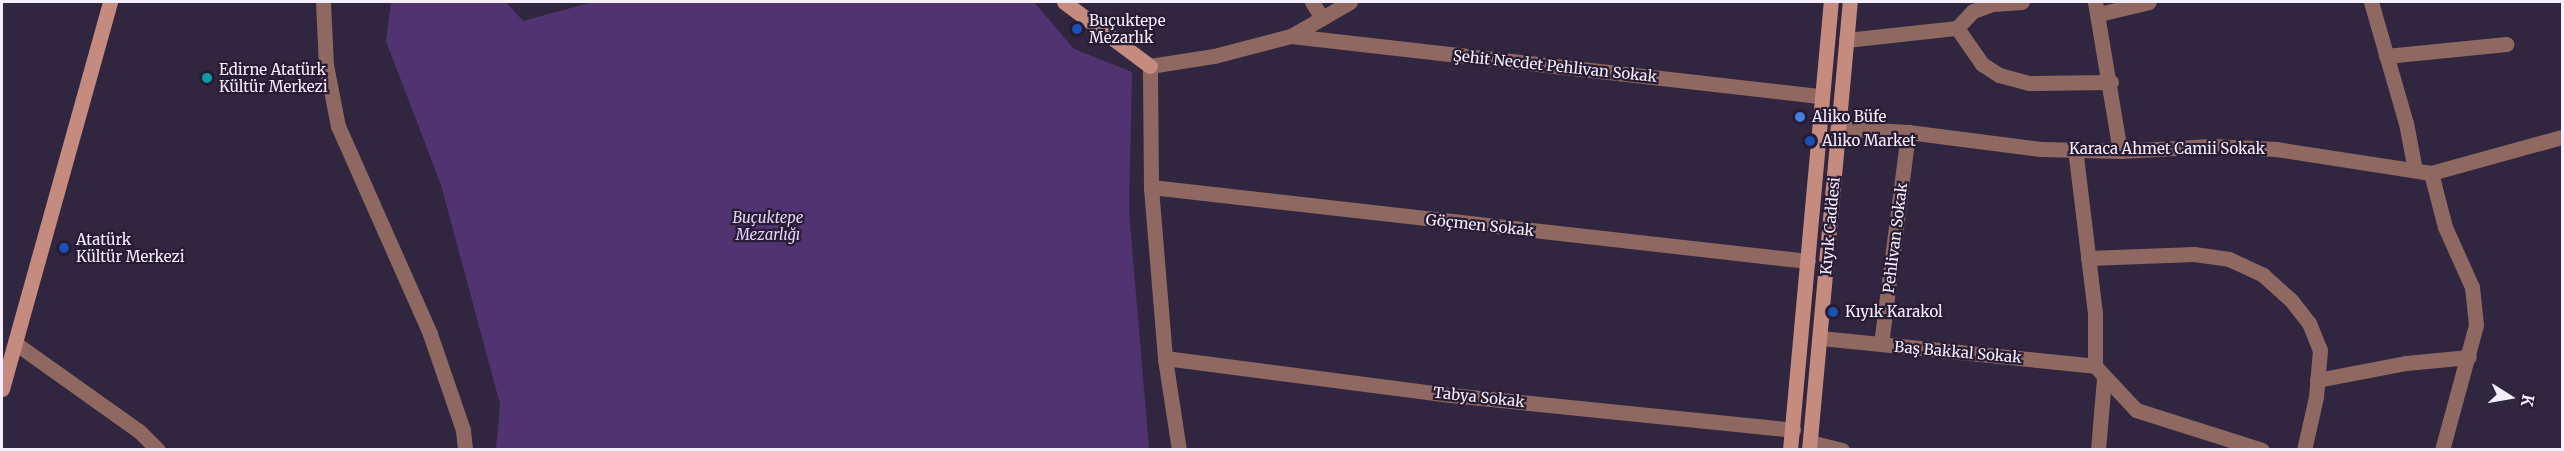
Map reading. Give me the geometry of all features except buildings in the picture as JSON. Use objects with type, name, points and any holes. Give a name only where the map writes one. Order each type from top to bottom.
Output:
[{"type":"main road","points":[[2,389],[110,2]]},
{"type":"main road","points":[[1064,2],[1150,66]]},
{"type":"main road","name":"Kıyık Caddesi","points":[[1790,450],[1808,261],[1819,96],[1831,2]]},
{"type":"main road","name":"Kıyık Caddesi","points":[[1810,446],[1850,2]]},
{"type":"main road","points":[[1819,96],[1841,97]]},
{"type":"street","points":[[323,2],[326,65],[338,126],[430,334],[463,430],[465,450]]},
{"type":"street","points":[[1312,2],[1322,18]]},
{"type":"street","points":[[1179,450],[1165,358],[1151,186],[1150,66],[1214,56],[1291,36],[1350,2]]},
{"type":"street","points":[[1846,40],[1957,28],[1973,11],[1992,4],[2022,2]]},
{"type":"street","points":[[2120,151],[2111,82],[2097,8],[2149,2]]},
{"type":"street","points":[[2371,2],[2415,170]]},
{"type":"street","points":[[1957,28],[1982,64],[1999,75],[2028,83],[2111,82]]},
{"type":"street","name":"Şehit Necdet Pehlivan Sokak","points":[[1291,36],[1819,96]]},
{"type":"street","points":[[2386,56],[2506,44]]},
{"type":"street","name":"Karaca Ahmet Camii Sokak","points":[[1838,128],[1908,132],[2041,149],[2075,148],[2120,151],[2212,146],[2276,149],[2431,173],[2562,137]]},
{"type":"street","name":"Pehlivan Sokak","points":[[1881,344],[1908,132]]},
{"type":"street","points":[[2075,148],[2095,314],[2099,372],[2098,450]]},
{"type":"street","points":[[2431,173],[2445,227],[2472,287],[2476,325],[2442,450]]},
{"type":"street","name":"Göçmen Sokak","points":[[1151,186],[1808,261]]},
{"type":"street","points":[[2088,258],[2194,254],[2229,259],[2263,275],[2291,300],[2309,323],[2320,350],[2304,450]]},
{"type":"street","name":"Baş Bakkal Sokak","points":[[1821,338],[2099,372]]},
{"type":"street","points":[[15,343],[139,431],[158,450]]},
{"type":"street","points":[[2317,380],[2406,363],[2469,357]]},
{"type":"street","name":"Tabya Sokak","points":[[1165,358],[1451,395],[1793,430]]},
{"type":"street","points":[[2099,372],[2136,410],[2262,450]]},
{"type":"street","points":[[1810,446],[1842,450]]},
{"type":"green space","name":"Buçuktepe Mezarlığı","points":[[391,2],[506,2],[523,21],[593,2],[1034,2],[1074,49],[1132,72],[1129,211],[1149,449],[496,449],[500,404],[441,185],[386,41]]},
{"type":"place","name":"Buçuktepe Mezarlık","points":[[1077,29]]},
{"type":"place","name":"Edirne Atatürk Kültür Merkezi","points":[[207,78]]},
{"type":"place","name":"Aliko Büfe","points":[[1800,117]]},
{"type":"place","name":"Aliko Market","points":[[1810,141]]},
{"type":"place","name":"Atatürk Kültür Merkezi","points":[[64,248]]},
{"type":"place","name":"Kıyık Karakol","points":[[1833,312]]}]
